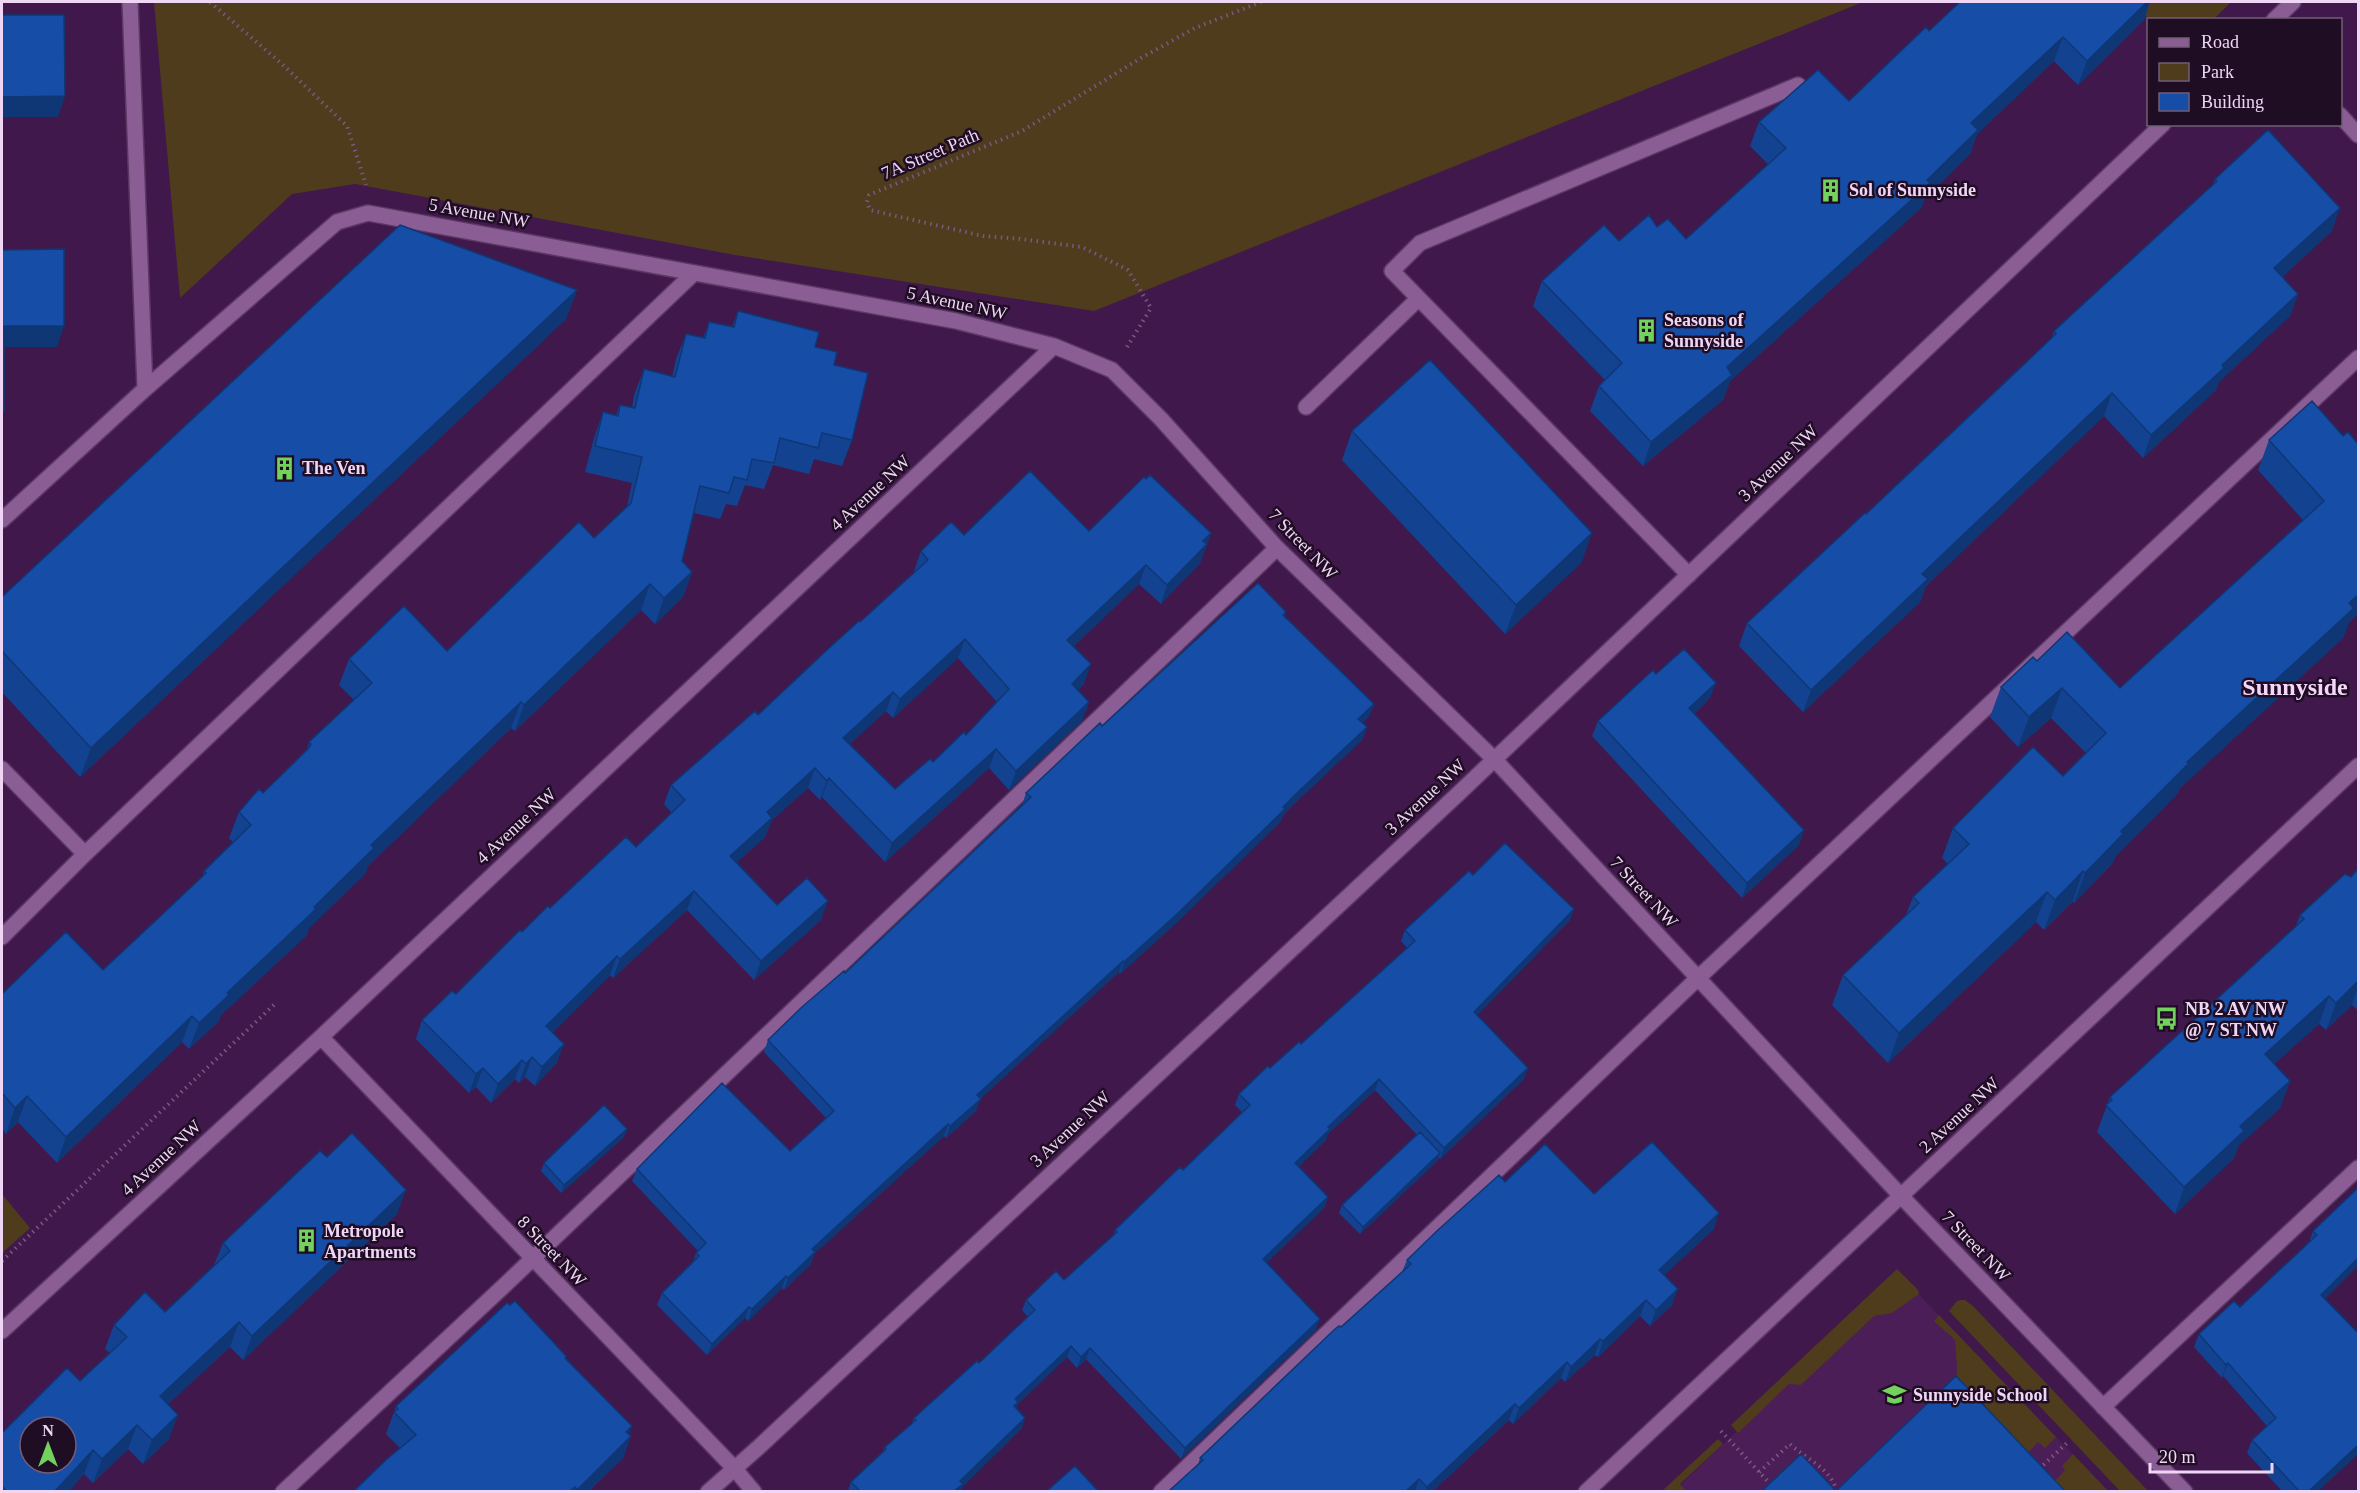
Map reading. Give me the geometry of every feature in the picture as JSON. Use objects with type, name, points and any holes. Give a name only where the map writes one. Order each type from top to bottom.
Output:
[{"type":"street","points":[[130,2],[145,389]]},
{"type":"street","points":[[2276,18],[2293,2]]},
{"type":"street","points":[[1689,574],[1392,272],[1420,243],[1798,85]]},
{"type":"street","points":[[2342,117],[2358,135]]},
{"type":"street","name":"3 Avenue NW","points":[[708,1491],[1494,759],[2161,126]]},
{"type":"street","name":"5 Avenue NW","points":[[2,520],[145,389],[337,222],[368,213],[956,321],[1054,346]]},
{"type":"street","points":[[2,937],[85,854],[694,273]]},
{"type":"street","points":[[1306,406],[1419,299]]},
{"type":"street","name":"7 Street NW","points":[[1054,346],[1112,370],[1161,419],[1277,548],[1494,759],[1901,1196],[2185,1491]]},
{"type":"street","name":"4 Avenue NW","points":[[2,1330],[321,1037],[1054,346]]},
{"type":"street","points":[[1161,1491],[1698,978],[2358,358]]},
{"type":"street","points":[[284,1491],[532,1259],[1277,548]]},
{"type":"street","name":"2 Avenue NW","points":[[1586,1491],[2358,766]]},
{"type":"street","points":[[2,769],[85,854]]},
{"type":"street","name":"8 Street NW","points":[[321,1037],[754,1491]]},
{"type":"street","points":[[2103,1407],[2358,1168]]},
{"type":"path","points":[[210,2],[282,64],[347,126],[365,179],[368,213]]},
{"type":"path","name":"7A Street Path","points":[[1112,370],[1151,308],[1128,270],[1082,247],[1021,238],[983,237],[870,210],[867,202],[869,195],[1022,131],[1195,28],[1261,2]]},
{"type":"path","points":[[2,1261],[278,1002]]},
{"type":"path","points":[[1721,1431],[1773,1486]]},
{"type":"path","points":[[2036,1471],[2067,1443]]},
{"type":"path","points":[[1760,1472],[1790,1444],[1801,1460]]},
{"type":"path","points":[[1799,1454],[1808,1455],[1835,1482],[1836,1491],[1829,1489]]},
{"type":"shaded area","name":"Sunnyside School","points":[[1900,1275],[2108,1491],[1673,1492],[1737,1431]]},
{"type":"green space","points":[[154,2],[1863,2],[1094,311],[735,255],[355,184],[292,194],[180,298]]},
{"type":"green space","points":[[2132,2],[2231,2],[2215,18],[2148,18]]},
{"type":"green space","points":[[2,1194],[30,1228],[2,1253]]},
{"type":"green space","points":[[1897,1269],[1918,1290],[1919,1294],[1892,1313],[1874,1316],[1801,1385],[1789,1384],[1738,1433],[1731,1425]]},
{"type":"green space","points":[[1960,1300],[1965,1300],[1973,1306],[2148,1491],[2120,1491],[1949,1311]]},
{"type":"green space","points":[[1939,1315],[2056,1437],[2045,1448],[2038,1442],[2026,1455],[1956,1382],[1955,1340],[1934,1321]]},
{"type":"green space","points":[[1718,1439],[1723,1444],[1680,1484],[1686,1491],[1662,1491]]},
{"type":"green space","points":[[2073,1454],[2108,1491],[2050,1492],[2052,1484],[2065,1470],[2062,1466]]},
{"type":"building","points":[[1960,2],[2147,2],[2087,61],[2063,37],[1971,123],[1978,130],[1927,180],[1930,183],[1727,367],[1732,375],[1651,442],[1599,386],[1622,363],[1542,281],[1604,225],[1619,241],[1649,215],[1657,227],[1668,219],[1686,239],[1786,148],[1759,122],[1818,70],[1849,101],[1926,27],[1929,31]]},
{"type":"building","points":[[2,15],[64,15],[65,96],[2,97]]},
{"type":"building","points":[[2268,130],[2340,208],[2274,268],[2298,294],[2222,365],[2224,368],[2151,435],[2112,393],[1922,574],[1928,579],[1811,690],[1747,623],[1866,514],[2056,334],[2054,331],[2217,181],[2215,179]]},
{"type":"building","name":"The Ven","points":[[400,225],[577,290],[91,748],[2,651],[2,597]]},
{"type":"building","points":[[64,249],[64,326],[4,326],[4,411],[2,411],[2,250]]},
{"type":"building","points":[[738,311],[819,332],[815,347],[837,352],[834,365],[868,373],[852,440],[822,433],[818,448],[780,438],[774,463],[752,459],[747,480],[734,477],[729,493],[700,486],[682,561],[692,572],[664,598],[650,584],[524,705],[521,702],[371,845],[374,848],[314,907],[316,909],[227,993],[229,995],[199,1023],[192,1016],[66,1137],[27,1096],[15,1108],[2,1093],[2,994],[66,932],[103,970],[206,873],[204,871],[251,825],[239,812],[259,789],[263,793],[308,749],[311,744],[309,742],[372,683],[349,659],[404,606],[447,651],[579,522],[594,538],[631,503],[642,457],[595,446],[603,412],[618,416],[620,405],[635,408],[644,369],[675,377],[686,334],[705,338],[709,322],[734,327]]},
{"type":"building","points":[[1430,360],[1592,533],[1516,605],[1352,431]]},
{"type":"building","points":[[2312,401],[2343,436],[2348,432],[2358,444],[2358,595],[2349,603],[2354,608],[2187,762],[2189,763],[2121,831],[2123,834],[2085,873],[2083,871],[2055,900],[2047,892],[1899,1033],[1843,975],[1919,903],[1913,897],[1969,844],[1953,828],[2033,747],[2063,776],[2106,733],[2062,688],[2029,717],[2001,687],[2033,657],[2037,661],[2067,632],[2120,688],[2324,501],[2269,440]]},
{"type":"building","points":[[1030,471],[1089,531],[1144,477],[1146,479],[1150,475],[1211,533],[1203,541],[1207,544],[1167,585],[1146,565],[1067,640],[1091,664],[1072,684],[1089,702],[1016,771],[996,749],[892,843],[829,778],[827,781],[815,768],[767,812],[772,818],[730,856],[777,905],[807,878],[828,901],[761,961],[694,891],[620,959],[617,956],[546,1026],[564,1044],[542,1067],[532,1057],[526,1064],[522,1060],[498,1084],[483,1068],[476,1074],[422,1020],[452,991],[456,994],[520,930],[522,932],[548,906],[550,908],[626,837],[636,847],[685,800],[671,785],[755,711],[758,715],[928,560],[921,551],[951,522],[964,535]],"holes":[[[965,639],[1009,689],[966,735],[964,732],[933,762],[930,759],[895,789],[843,738],[893,692],[900,699]]]},
{"type":"building","points":[[1258,583],[1286,612],[1283,615],[1374,704],[1358,719],[1367,727],[1298,792],[1283,807],[1285,809],[1178,913],[977,1095],[981,1099],[950,1126],[948,1124],[812,1249],[815,1252],[788,1278],[786,1276],[752,1309],[749,1307],[712,1344],[662,1293],[699,1256],[696,1253],[706,1243],[637,1169],[722,1083],[790,1151],[834,1111],[768,1040],[802,1007],[844,971],[845,973],[1031,797],[1026,793],[1100,723],[1102,726]]},
{"type":"building","points":[[1684,649],[1716,683],[1689,708],[1804,830],[1747,883],[1598,721],[1653,670],[1656,674]]},
{"type":"building","points":[[1505,843],[1574,909],[1474,1012],[1528,1068],[1444,1148],[1379,1079],[1328,1127],[1330,1129],[1295,1163],[1328,1197],[1263,1259],[1320,1319],[1185,1448],[1090,1348],[1081,1357],[1071,1346],[1015,1399],[1018,1402],[1014,1406],[1025,1418],[960,1481],[963,1484],[954,1491],[860,1491],[851,1482],[886,1449],[885,1447],[916,1420],[914,1418],[977,1361],[979,1363],[1035,1310],[1026,1300],[1056,1271],[1064,1280],[1117,1232],[1115,1230],[1180,1167],[1183,1170],[1250,1105],[1239,1094],[1268,1066],[1270,1068],[1299,1042],[1301,1044],[1415,941],[1405,930],[1469,871],[1473,875]]},
{"type":"building","points":[[2358,869],[2358,981],[2336,1003],[2329,996],[2265,1054],[2290,1081],[2240,1126],[2244,1131],[2184,1187],[2106,1105],[2112,1100],[2110,1097],[2304,919],[2300,915],[2345,874],[2351,877]]},
{"type":"building","points":[[604,1105],[627,1129],[564,1185],[544,1163]]},
{"type":"building","points":[[1420,1132],[1440,1153],[1363,1227],[1342,1205]]},
{"type":"building","points":[[352,1133],[406,1190],[252,1336],[239,1322],[160,1396],[178,1415],[152,1440],[137,1425],[102,1459],[93,1450],[78,1466],[78,1415],[20,1415],[67,1368],[80,1381],[127,1337],[114,1325],[145,1292],[165,1312],[230,1251],[223,1243],[320,1151],[327,1157]]},
{"type":"building","points":[[1652,1142],[1719,1213],[1659,1270],[1678,1289],[1656,1310],[1646,1300],[1603,1341],[1600,1339],[1571,1367],[1567,1362],[1519,1408],[1515,1404],[1427,1487],[1419,1479],[1406,1491],[1169,1491],[1203,1460],[1200,1458],[1335,1329],[1341,1327],[1411,1264],[1407,1260],[1499,1175],[1505,1182],[1545,1144],[1594,1194]]},
{"type":"building","points":[[2358,1188],[2358,1258],[2321,1295],[2358,1333],[2358,1445],[2309,1491],[2299,1491],[2252,1440],[2276,1418],[2199,1334],[2234,1301],[2240,1307],[2317,1235],[2313,1231]]},
{"type":"building","points":[[515,1301],[566,1356],[565,1358],[632,1426],[626,1432],[631,1436],[577,1490],[575,1487],[570,1491],[354,1491],[416,1435],[394,1412],[398,1409],[396,1406],[507,1303],[510,1305]]},
{"type":"building","points":[[1956,1376],[2065,1491],[1836,1491]]},
{"type":"building","points":[[18,1417],[18,1475],[70,1475],[55,1491],[6,1491],[2,1486],[2,1433]]},
{"type":"building","points":[[1801,1454],[1836,1491],[1762,1491]]},
{"type":"building","points":[[1075,1466],[1098,1491],[1047,1491]]},
{"type":"place","name":"Sol of Sunnyside","points":[[1831,190]]},
{"type":"place","name":"Seasons of Sunnyside","points":[[1646,330]]},
{"type":"place","name":"The Ven","points":[[284,468]]},
{"type":"place","name":"NB 2 AV NW @ 7 ST NW","points":[[2167,1019]]},
{"type":"place","name":"Metropole Apartments","points":[[306,1241]]},
{"type":"place","name":"Sunnyside School","points":[[1895,1395]]},
{"type":"district","name":"Sunnyside","points":[[2295,687]]}]
